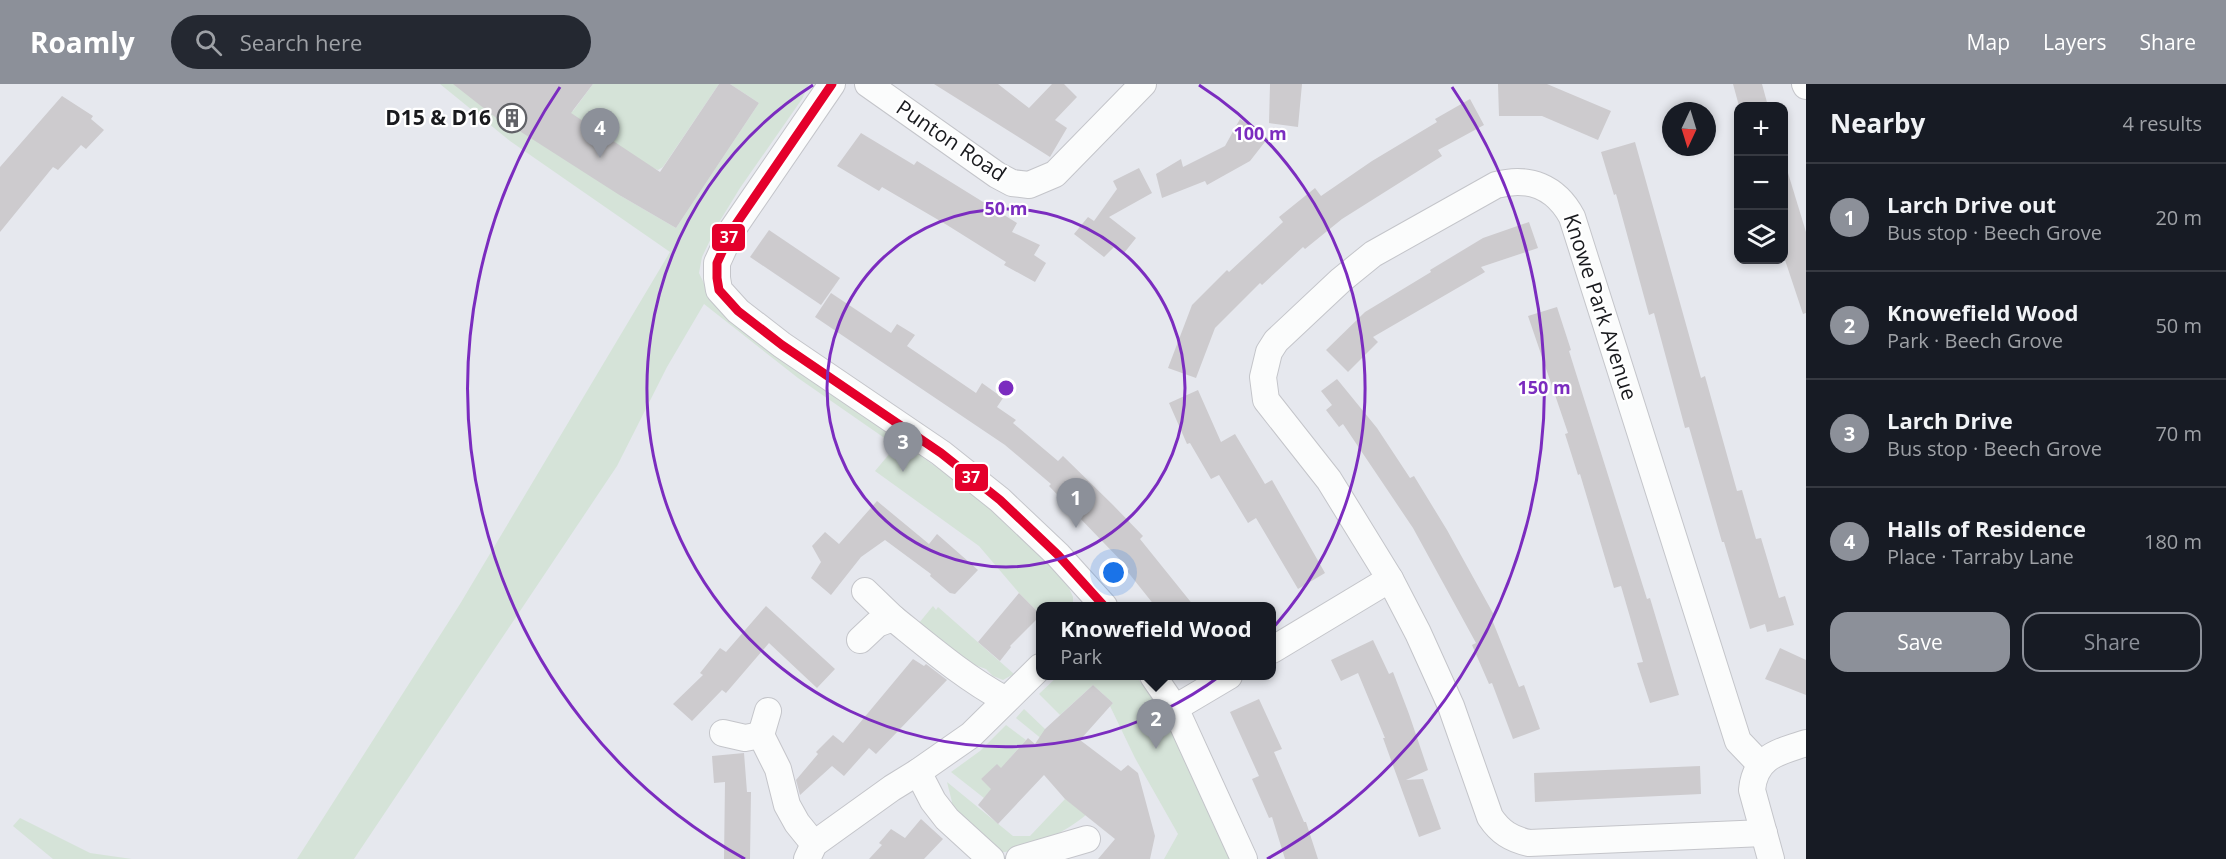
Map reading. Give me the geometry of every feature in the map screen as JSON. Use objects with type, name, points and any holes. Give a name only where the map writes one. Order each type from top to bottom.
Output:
[{"type":"street","points":[[832,84],[732,230],[717,263],[719,290],[738,311],[782,345],[941,453],[1000,500],[1058,555],[1100,602]]},
{"type":"street","name":"Punton Road","points":[[868,84],[997,176],[1012,183],[1029,184],[1055,174],[1143,84]]},
{"type":"street","name":"Knowe Park Avenue","points":[[1760,764],[1738,741],[1572,217],[1557,195],[1534,183],[1509,182],[1496,185],[1373,254],[1285,332],[1269,352],[1263,376],[1266,400],[1329,480],[1390,579],[1418,633],[1451,706],[1490,817],[1506,834],[1529,843],[1764,833]]},
{"type":"street","points":[[1276,648],[1390,579]]},
{"type":"street","points":[[865,591],[893,618],[972,679],[1006,700]]},
{"type":"street","points":[[860,640],[877,624],[893,618]]},
{"type":"street","points":[[723,733],[745,738],[764,723],[787,805],[811,852],[892,788],[971,735],[1036,673]]},
{"type":"street","points":[[1156,680],[1175,708],[1244,859]]},
{"type":"street","points":[[1175,708],[1221,680]]},
{"type":"street","points":[[1771,859],[1752,789],[1756,772],[1760,764],[1776,754],[1806,743]]},
{"type":"street","points":[[918,772],[933,801],[947,819],[991,859]]},
{"type":"street","points":[[1019,859],[1087,840]]},
{"type":"shaded area","points":[[440,84],[577,84],[562,103],[573,111],[593,84],[719,84],[663,167],[658,170],[653,168],[621,196],[676,228],[759,103],[730,84],[809,84],[802,99],[740,188],[718,224],[702,257],[699,273],[713,302],[798,369],[980,498],[1032,545],[1069,588],[1073,602],[1036,602],[1036,610],[979,546],[875,471],[896,446],[798,378],[704,304],[667,367],[617,466],[354,859],[297,859],[460,604],[670,252],[510,141]]},
{"type":"shaded area","points":[[933,606],[936,610],[938,607],[1014,674],[1003,680],[993,676],[986,669],[966,662],[919,623]]},
{"type":"shaded area","points":[[1054,680],[1139,680],[1178,742],[1236,859],[1164,859],[1178,834],[1135,758],[1110,706],[1113,703],[1093,685],[1060,715],[1039,694]]},
{"type":"shaded area","points":[[1024,709],[1045,729],[1048,744],[1016,718]]},
{"type":"shaded area","points":[[1006,725],[1026,740],[1010,758],[1014,762],[981,779],[992,789],[984,798],[951,772],[980,751]]},
{"type":"shaded area","points":[[947,782],[1013,836],[1030,836],[1065,799],[1087,814],[1068,828],[1045,840],[1021,849],[998,852],[951,810],[952,802]]},
{"type":"shaded area","points":[[20,818],[90,853],[132,859],[53,859],[13,826]]},
{"type":"building","points":[[453,84],[593,84],[571,113],[660,172],[719,84],[730,84],[759,103],[676,228],[518,130],[514,132]]},
{"type":"building","points":[[934,84],[998,84],[1029,108],[1052,84],[1064,84],[1077,97],[1055,120],[1067,128],[1050,157]]},
{"type":"building","points":[[1270,84],[1302,84],[1298,127],[1269,123]]},
{"type":"building","points":[[1498,84],[1547,84],[1611,111],[1598,140],[1542,116],[1499,116]]},
{"type":"building","points":[[1733,84],[1762,84],[1767,102],[1738,102]]},
{"type":"building","points":[[62,96],[93,116],[91,119],[104,130],[86,149],[81,145],[58,170],[53,167],[0,232],[0,167]]},
{"type":"building","points":[[1470,99],[1484,125],[1438,150],[1442,156],[1342,219],[1305,249],[1303,247],[1262,285],[1260,283],[1215,328],[1196,378],[1168,368],[1192,305],[1227,270],[1229,272],[1283,222],[1279,217],[1315,188],[1321,196],[1372,161],[1437,122],[1435,119]]},
{"type":"building","points":[[1240,119],[1268,138],[1250,161],[1207,185],[1205,181],[1162,198],[1156,174],[1181,159],[1183,167],[1225,146]]},
{"type":"building","points":[[861,133],[914,165],[917,161],[1017,223],[1012,232],[1040,245],[1034,255],[1046,263],[1035,282],[1004,265],[1006,262],[947,225],[882,187],[879,191],[837,166]]},
{"type":"building","points":[[1635,142],[1701,378],[1705,376],[1737,491],[1742,490],[1756,539],[1761,538],[1779,598],[1785,596],[1794,625],[1767,632],[1765,624],[1750,629],[1689,427],[1685,428],[1654,313],[1649,315],[1616,194],[1614,195],[1601,152]]},
{"type":"building","points":[[1139,168],[1152,193],[1109,217],[1136,238],[1124,253],[1114,247],[1104,257],[1074,234],[1088,217],[1094,221],[1117,189],[1113,181]]},
{"type":"building","points":[[1788,173],[1806,232],[1806,313],[1803,314],[1786,264]]},
{"type":"building","points":[[1529,222],[1538,248],[1481,267],[1485,272],[1373,337],[1378,342],[1348,372],[1326,350],[1365,312],[1431,272],[1430,270],[1483,238]]},
{"type":"building","points":[[769,230],[840,278],[821,305],[750,257]]},
{"type":"building","points":[[831,293],[891,333],[897,324],[915,335],[907,346],[976,393],[982,383],[1003,398],[997,407],[1016,420],[1013,423],[1058,461],[1063,456],[1113,505],[1143,536],[1140,539],[1191,602],[1152,602],[1127,571],[1129,569],[1049,486],[1051,484],[1005,445],[815,317]]},
{"type":"building","points":[[1557,307],[1679,695],[1650,703],[1637,663],[1643,662],[1621,586],[1614,588],[1580,474],[1578,475],[1565,434],[1568,433],[1528,316]]},
{"type":"building","points":[[1337,379],[1377,428],[1410,478],[1414,476],[1447,530],[1494,615],[1491,617],[1519,687],[1524,685],[1540,729],[1513,739],[1492,683],[1489,684],[1472,645],[1476,643],[1413,528],[1343,424],[1339,427],[1326,410],[1332,405],[1321,391]]},
{"type":"building","points":[[1198,390],[1221,442],[1235,434],[1265,484],[1272,480],[1325,573],[1298,589],[1256,518],[1248,523],[1219,475],[1211,479],[1190,443],[1187,444],[1169,403]]},
{"type":"building","points":[[877,501],[929,544],[937,534],[978,570],[955,594],[950,593],[930,576],[931,574],[885,540],[861,557],[831,595],[811,578],[821,562],[812,546],[825,532],[839,544]]},
{"type":"building","points":[[1019,593],[1036,610],[1036,620],[1010,646],[1000,661],[978,642]]},
{"type":"building","points":[[766,606],[835,669],[817,688],[769,643],[726,693],[722,690],[692,721],[673,704],[703,675],[700,673],[720,648],[726,652]]},
{"type":"building","points":[[1373,640],[1389,674],[1393,672],[1428,770],[1406,780],[1423,779],[1441,829],[1419,837],[1383,738],[1385,738],[1358,673],[1341,681],[1331,660]]},
{"type":"building","points":[[1780,648],[1806,660],[1806,695],[1765,679]]},
{"type":"building","points":[[913,659],[924,666],[926,664],[947,680],[876,754],[869,748],[844,776],[832,766],[800,795],[796,780],[818,754],[816,752],[833,735],[843,743]]},
{"type":"building","points":[[1093,685],[1113,703],[1080,740],[1121,771],[1128,765],[1138,773],[1155,836],[1150,859],[1098,859],[1115,839],[1065,799],[1044,775],[998,824],[978,805],[991,789],[981,779],[997,764],[1001,768],[1028,738],[1035,744],[1045,729]]},
{"type":"building","points":[[1259,699],[1282,749],[1274,752],[1304,822],[1306,822],[1318,859],[1285,859],[1272,817],[1269,818],[1252,779],[1259,776],[1230,712]]},
{"type":"building","points":[[744,753],[747,792],[751,792],[750,859],[724,859],[725,782],[714,783],[712,756]]},
{"type":"building","points":[[1700,766],[1701,794],[1535,802],[1534,773]]},
{"type":"building","points":[[921,819],[943,839],[924,859],[869,859],[882,845],[879,843],[891,829],[905,838]]},
{"type":"transit line","name":"37","points":[[832,84],[732,230],[717,263],[719,290],[738,311],[782,345],[941,453],[1000,500],[1058,555],[1100,602]]},
{"type":"place","name":"D15 & D16","points":[[512,118]]},
{"type":"place","name":"Halls of Residence","points":[[600,158]]},
{"type":"place","name":"Larch Drive","points":[[903,472]]},
{"type":"place","name":"Larch Drive out","points":[[1076,528]]},
{"type":"place","name":"Knowefield Wood","points":[[1156,749]]}]
